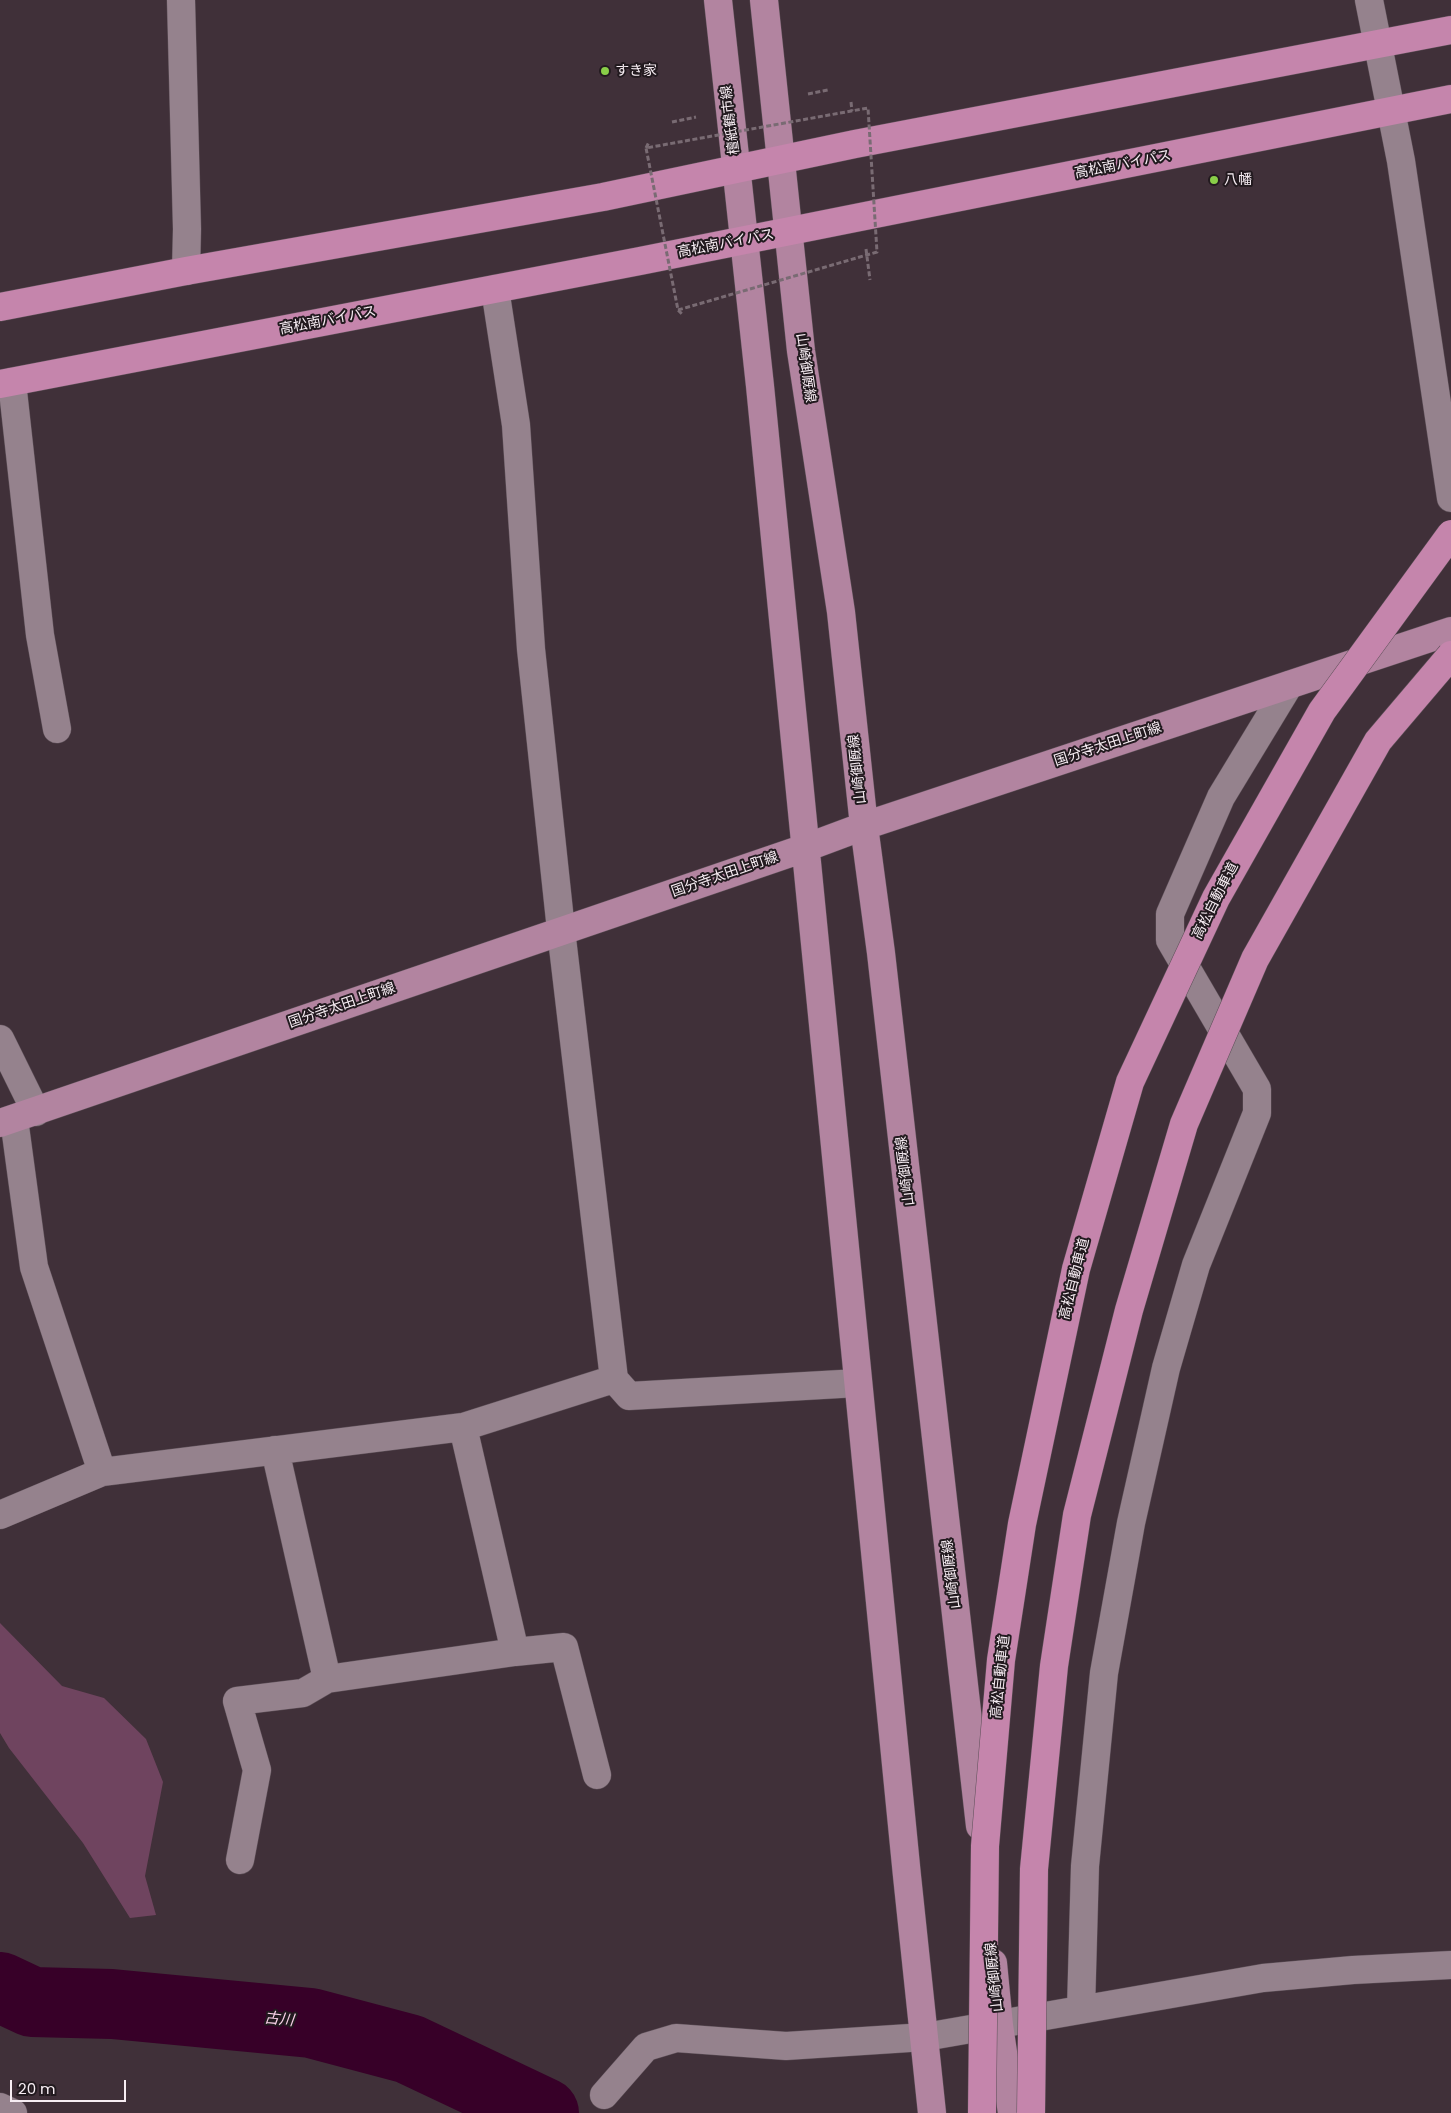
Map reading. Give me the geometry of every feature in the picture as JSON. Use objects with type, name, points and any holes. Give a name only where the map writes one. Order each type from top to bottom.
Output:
[{"type":"highway","points":[[0,307],[186,270],[603,197],[737,168],[1451,30]]},
{"type":"highway","name":"高松南バイパス","points":[[6,383],[745,240],[1451,98]]},
{"type":"highway","name":"高松自動車道","points":[[982,2113],[985,1846],[1001,1660],[1022,1524],[1076,1269],[1130,1082],[1216,898],[1322,710],[1451,534]]},
{"type":"highway","points":[[1031,2113],[1034,1869],[1054,1666],[1077,1515],[1129,1310],[1184,1124],[1254,959],[1378,741],[1451,655]]},
{"type":"main road","name":"檀紙鶴市線","points":[[718,0],[745,240]]},
{"type":"main road","points":[[764,0],[788,231]]},
{"type":"main road","name":"山崎御厩線","points":[[788,231],[802,351],[841,612],[864,826],[881,953],[971,1737],[1000,2025],[1012,2113]]},
{"type":"main road","points":[[745,240],[932,2113]]},
{"type":"main road","name":"国分寺太田上町線","points":[[17,1118],[561,930],[805,848],[864,826],[1451,631]]},
{"type":"street","points":[[181,0],[186,270]]},
{"type":"street","points":[[1369,0],[1401,161],[1451,498]]},
{"type":"street","points":[[495,289],[516,425],[531,649],[561,930],[614,1379],[629,1396],[858,1382]]},
{"type":"street","points":[[6,383],[40,635],[57,729]]},
{"type":"street","points":[[1080,2009],[1085,1866],[1104,1673],[1131,1523],[1166,1368],[1196,1265],[1257,1113],[1258,1089],[1170,940],[1170,914],[1220,796],[1290,685]]},
{"type":"street","points":[[0,1040],[17,1118],[34,1267],[102,1472]]},
{"type":"street","points":[[0,1515],[102,1472],[464,1427],[614,1379]]},
{"type":"street","points":[[464,1427],[515,1652]]},
{"type":"street","points":[[275,1450],[327,1679]]},
{"type":"street","points":[[240,1860],[257,1770],[237,1701],[303,1693],[327,1679],[515,1652],[564,1647],[597,1775]]},
{"type":"street","points":[[604,2095],[646,2048],[676,2038],[786,2046],[925,2037],[1262,1978],[1353,1970],[1451,1965]]},
{"type":"street","points":[[0,2107],[13,2113]]},
{"type":"path","points":[[646,148],[868,108],[877,252],[678,310]]},
{"type":"path","points":[[649,142],[646,148],[678,310],[683,315]]},
{"type":"shaded area","points":[[0,1623],[62,1686],[104,1698],[146,1739],[163,1782],[145,1876],[156,1915],[130,1918],[83,1843],[9,1748],[0,1733]]},
{"type":"waterway","name":"古川","points":[[0,1987],[32,2002],[112,2004],[311,2023],[409,2049],[544,2113]]},
{"type":"place","name":"すき家","points":[[605,71]]},
{"type":"place","name":"八幡","points":[[1214,180]]}]
